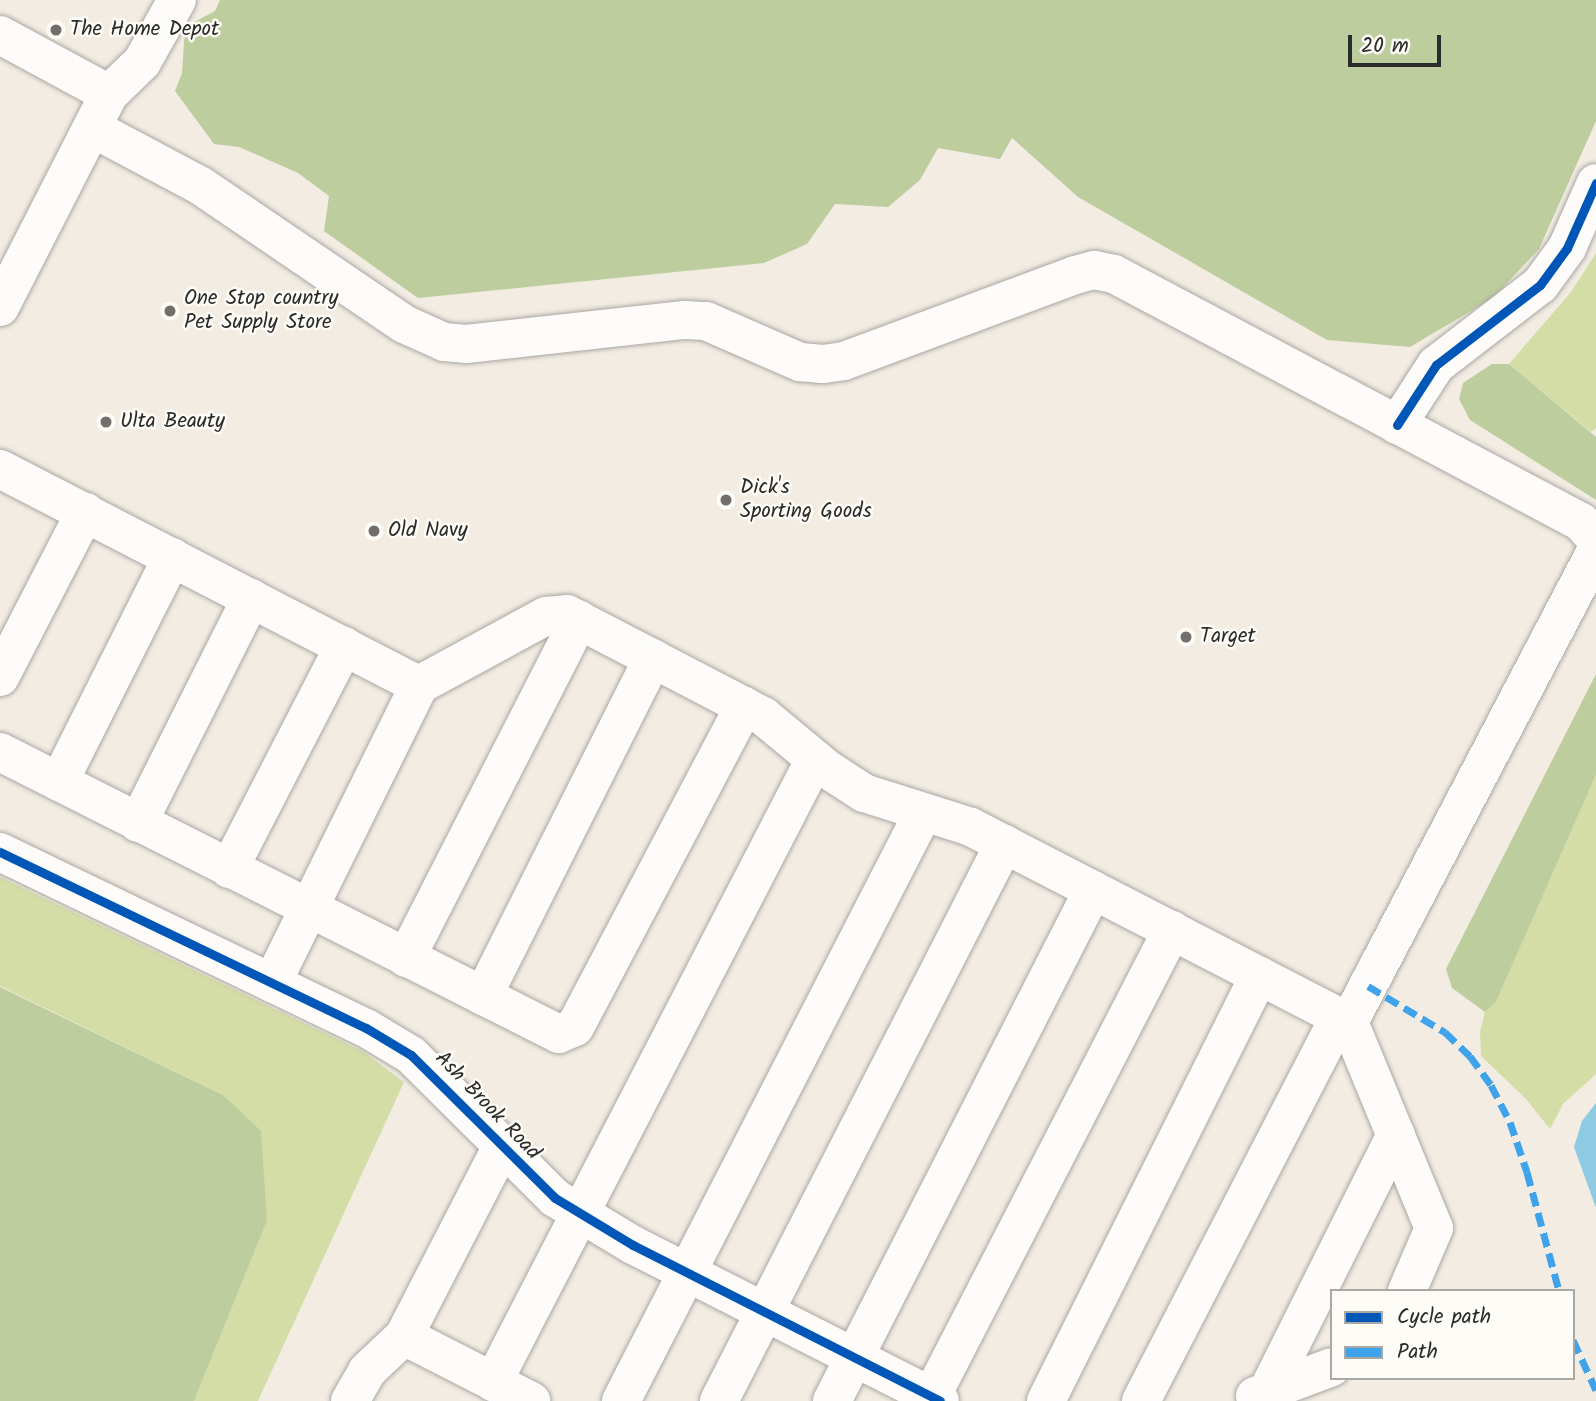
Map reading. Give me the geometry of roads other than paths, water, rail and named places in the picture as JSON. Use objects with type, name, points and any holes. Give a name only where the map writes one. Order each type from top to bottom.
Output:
[{"type":"street","points":[[0,307],[109,93],[142,62],[177,0]]},
{"type":"street","points":[[4,49],[109,93]]},
{"type":"street","points":[[92,128],[201,186],[404,324],[444,342],[466,344],[685,320],[706,321],[800,362],[823,364],[844,360],[1094,270],[1114,274],[1581,523],[1596,538]]},
{"type":"street","points":[[1397,425],[1436,365],[1540,285],[1567,247],[1596,183]]},
{"type":"street","points":[[1,471],[419,685]]},
{"type":"street","points":[[0,677],[85,512]]},
{"type":"street","points":[[1140,1401],[1596,551]]},
{"type":"street","points":[[59,782],[172,557]]},
{"type":"street","points":[[138,823],[251,598]]},
{"type":"street","points":[[272,983],[419,685],[546,616],[567,614],[744,706],[782,729],[815,759],[864,793],[923,813],[957,821],[1344,1020],[1396,1134],[1434,1228],[1408,1289]]},
{"type":"street","points":[[406,958],[579,620]]},
{"type":"street","points":[[229,869],[344,646]]},
{"type":"street","points":[[483,996],[653,658]]},
{"type":"street","points":[[0,752],[559,1034],[575,1027],[744,706]]},
{"type":"street","points":[[493,1381],[815,759]]},
{"type":"street","points":[[621,1401],[923,813]]},
{"type":"street","points":[[719,1401],[1004,844]]},
{"type":"street","name":"Ash Brook Road","points":[[0,852],[272,983],[411,1055],[555,1198],[687,1272],[933,1400]]},
{"type":"street","points":[[832,1401],[1093,890]]},
{"type":"street","points":[[933,1400],[1171,930]]},
{"type":"street","points":[[1046,1401],[1259,975]]},
{"type":"street","points":[[1255,1396],[1396,1134]]},
{"type":"street","points":[[349,1401],[367,1371],[404,1336],[502,1146]]},
{"type":"street","points":[[404,1336],[531,1401]]},
{"type":"street","points":[[1255,1396],[1330,1368]]},
{"type":"water","points":[[1596,1103],[1596,1208],[1574,1147],[1582,1121]]},
{"type":"place","name":"The Home Depot","points":[[56,30]]},
{"type":"place","name":"One Stop country Pet Supply Store","points":[[170,311]]},
{"type":"place","name":"Ulta Beauty","points":[[106,422]]},
{"type":"place","name":"Dick's Sporting Goods","points":[[726,500]]},
{"type":"place","name":"Old Navy","points":[[374,531]]},
{"type":"place","name":"Target","points":[[1186,637]]}]
